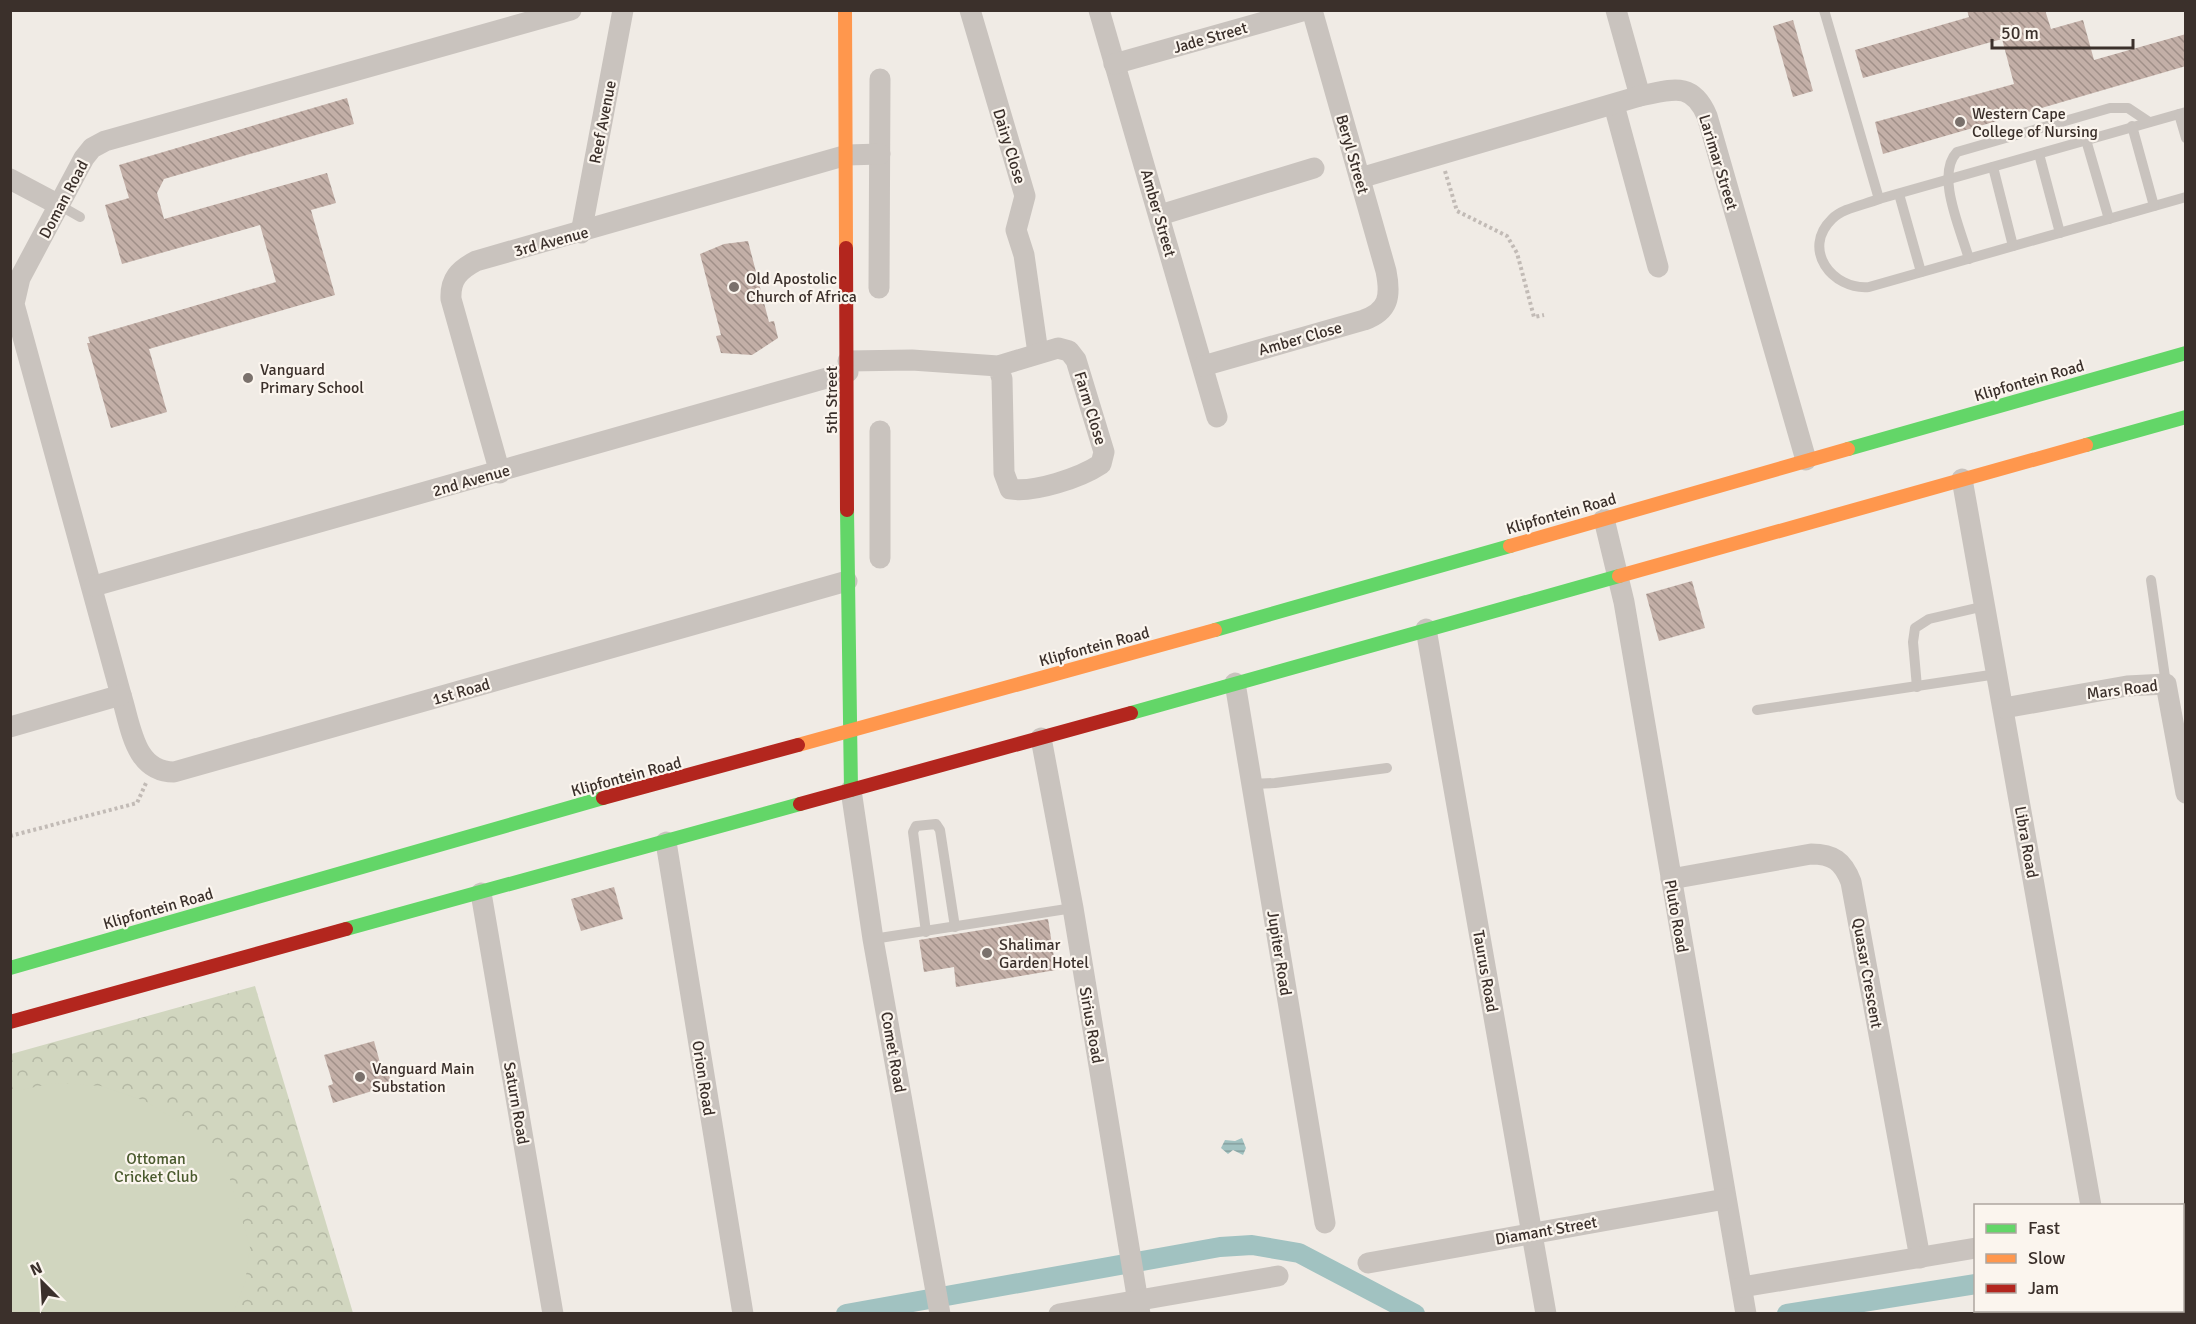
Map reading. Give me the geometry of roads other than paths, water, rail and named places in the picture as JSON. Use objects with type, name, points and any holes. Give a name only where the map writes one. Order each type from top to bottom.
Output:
[{"type":"main road","name":"5th Street","points":[[845,10],[847,581],[852,732],[851,790]]},
{"type":"main road","name":"Klipfontein Road","points":[[10,968],[569,808],[852,732],[2186,353]]},
{"type":"main road","points":[[10,1022],[1041,738],[2186,417]]},
{"type":"street","name":"Doman Road","points":[[121,695],[94,586],[14,304],[20,278],[88,153],[105,141],[571,10]]},
{"type":"street","name":"Reef Avenue","points":[[581,233],[623,10]]},
{"type":"street","name":"Dairy Close","points":[[970,10],[1025,196],[1016,230],[1024,255],[1038,353]]},
{"type":"street","name":"Amber Street","points":[[1099,10],[1217,417]]},
{"type":"street","name":"Jade Street","points":[[1114,64],[1306,10]]},
{"type":"street","name":"Beryl Street","points":[[1312,10],[1386,272],[1389,299]]},
{"type":"street","points":[[1616,10],[1640,96]]},
{"type":"street","points":[[879,288],[880,79]]},
{"type":"street","name":"Larimar Street","points":[[1360,178],[1640,96],[1685,90],[1696,97],[1702,106],[1806,460]]},
{"type":"street","points":[[1614,105],[1658,267]]},
{"type":"street","name":"3rd Avenue","points":[[500,473],[453,311],[450,288],[454,276],[476,261],[847,156],[880,154]]},
{"type":"street","points":[[1160,215],[1314,168]]},
{"type":"street","points":[[10,179],[59,205]]},
{"type":"street","name":"Amber Close","points":[[1203,366],[1364,321],[1376,316],[1385,308],[1389,299]]},
{"type":"street","name":"Farm Close","points":[[848,367],[912,360],[998,366],[1058,348],[1069,351],[1076,360],[1104,452],[1101,464],[1090,471],[1026,492],[1010,489],[1004,473],[1002,379],[998,366]]},
{"type":"street","name":"2nd Avenue","points":[[94,586],[500,473],[848,367]]},
{"type":"street","points":[[880,431],[880,558]]},
{"type":"street","name":"Libra Road","points":[[1962,480],[2091,1204]]},
{"type":"street","points":[[847,483],[880,484]]},
{"type":"street","name":"Pluto Road","points":[[1604,519],[1618,575],[1744,1302]]},
{"type":"street","name":"1st Road","points":[[121,695],[141,755],[153,769],[174,772],[847,581]]},
{"type":"street","name":"Taurus Road","points":[[1426,629],[1545,1314]]},
{"type":"street","name":"Jupiter Road","points":[[1235,683],[1325,1223]]},
{"type":"street","name":"Mars Road","points":[[2004,708],[2127,686],[2166,684],[2186,793]]},
{"type":"street","points":[[10,727],[121,695]]},
{"type":"street","name":"Sirius Road","points":[[1041,738],[1073,908],[1138,1307]]},
{"type":"street","name":"Comet Road","points":[[851,790],[873,939],[939,1311]]},
{"type":"street","name":"Orion Road","points":[[666,842],[743,1314]]},
{"type":"street","name":"Quasar Crescent","points":[[1671,879],[1811,854],[1834,857],[1843,865],[1851,882],[1920,1258]]},
{"type":"street","name":"Saturn Road","points":[[481,893],[553,1314]]},
{"type":"street","name":"Diamant Street","points":[[1368,1263],[1725,1199]]},
{"type":"street","points":[[1744,1302],[1920,1258],[1974,1248]]},
{"type":"street","points":[[1059,1314],[1138,1307],[1278,1276]]},
{"type":"lane","points":[[1824,10],[1879,199]]},
{"type":"lane","points":[[1970,259],[1947,181],[1950,159],[1957,152],[2118,106],[2133,111],[2149,122]]},
{"type":"lane","points":[[2186,138],[2182,113],[1879,199],[1832,219],[1820,246],[1823,263],[1832,277],[1845,285],[1859,288],[1970,259],[2186,197]]},
{"type":"lane","points":[[2132,126],[2154,206]]},
{"type":"lane","points":[[2086,140],[2109,219]]},
{"type":"lane","points":[[2039,154],[2060,233]]},
{"type":"lane","points":[[1993,167],[2013,246]]},
{"type":"lane","points":[[1899,194],[1921,272]]},
{"type":"lane","points":[[59,205],[80,217]]},
{"type":"lane","points":[[2151,580],[2166,684]]},
{"type":"lane","points":[[1917,687],[1913,642],[1915,628],[1929,619],[1985,606]]},
{"type":"lane","points":[[1757,710],[1997,674]]},
{"type":"lane","points":[[1251,784],[1284,782],[1386,768]]},
{"type":"lane","points":[[926,932],[913,832],[916,826],[932,823],[940,830],[955,927]]},
{"type":"lane","points":[[873,939],[1073,908]]},
{"type":"water","points":[[1242,1138],[1246,1148],[1243,1155],[1233,1150],[1228,1154],[1221,1148],[1225,1140],[1235,1141]]},
{"type":"waterway","points":[[846,1314],[1220,1247],[1252,1245],[1299,1253],[1415,1314]]},
{"type":"waterway","points":[[1787,1314],[1974,1284]]},
{"type":"place","name":"Western Cape College of Nursing","points":[[1960,122]]},
{"type":"place","name":"Old Apostolic Church of Africa","points":[[734,287]]},
{"type":"place","name":"Vanguard Primary School","points":[[248,378]]},
{"type":"place","name":"Shalimar Garden Hotel","points":[[987,953]]},
{"type":"place","name":"Vanguard Main Substation","points":[[360,1077]]},
{"type":"park label","name":"Ottoman Cricket Club","points":[[156,1167]]}]
